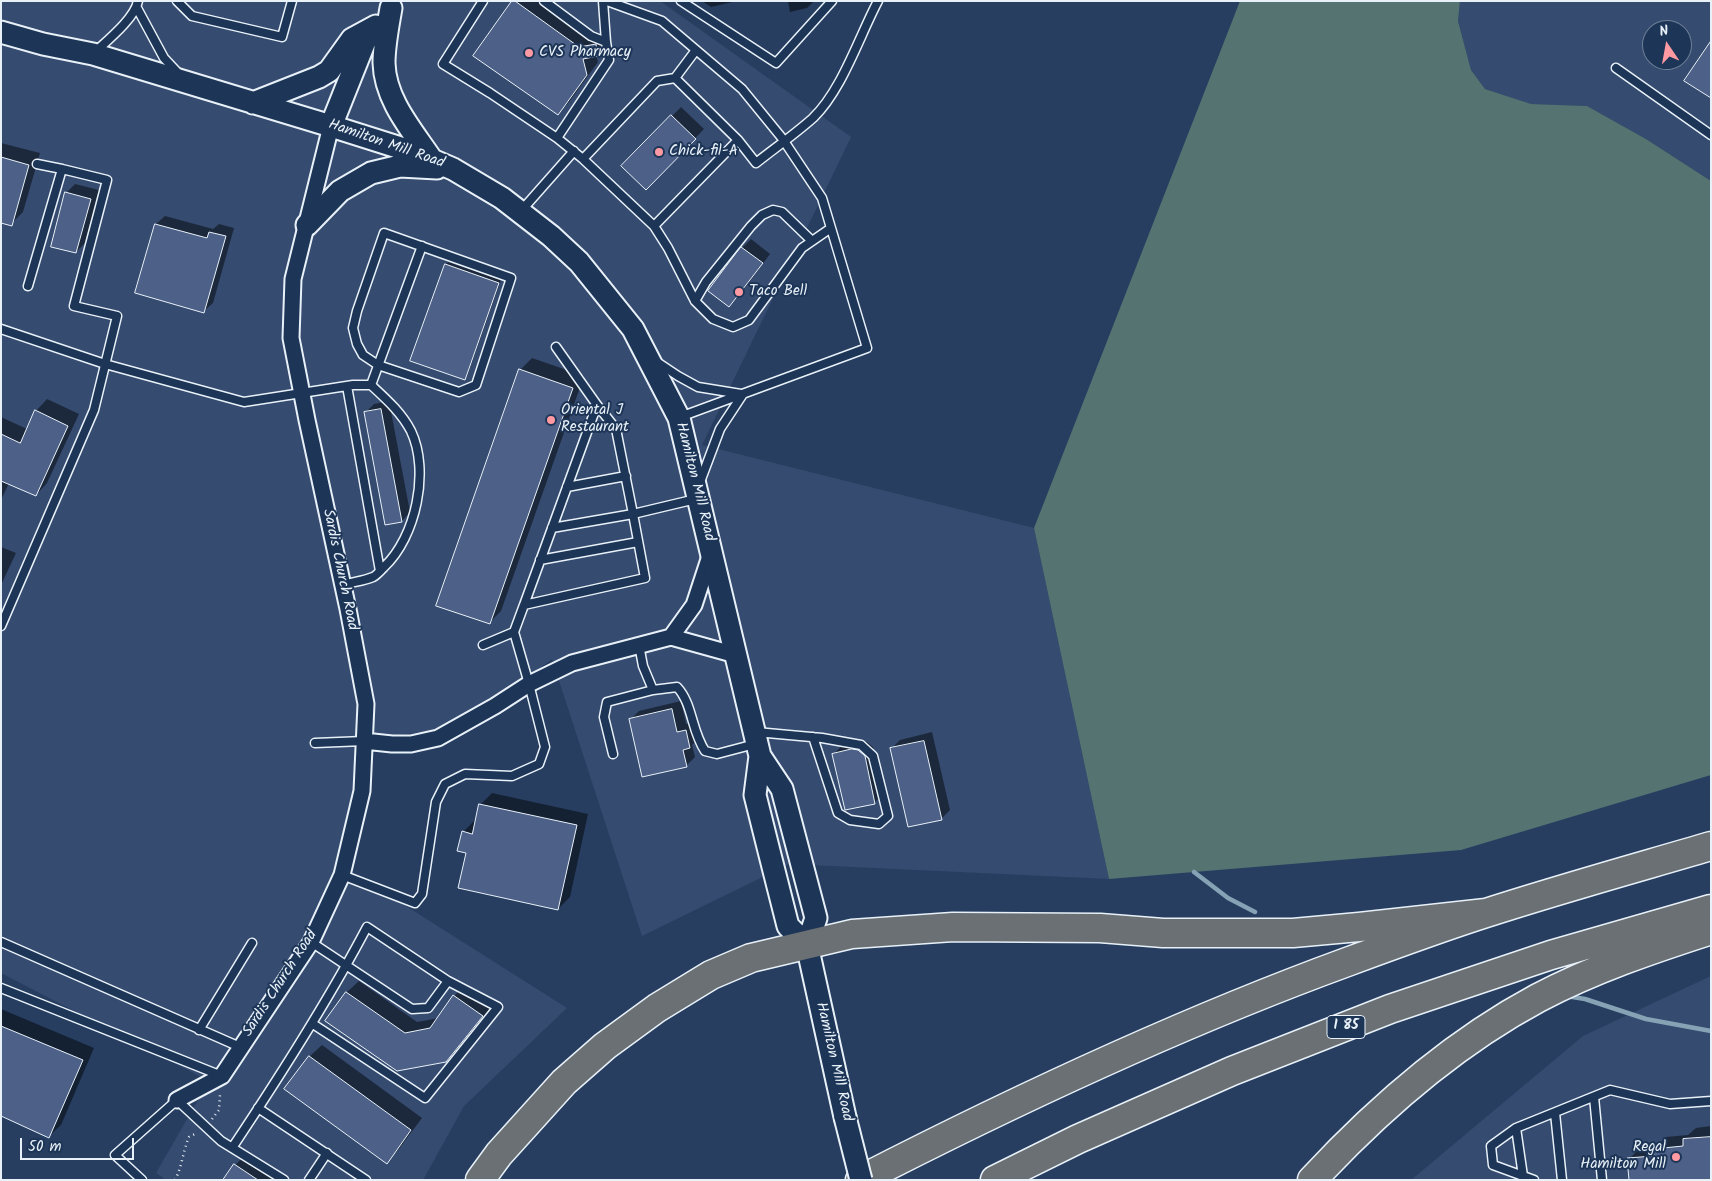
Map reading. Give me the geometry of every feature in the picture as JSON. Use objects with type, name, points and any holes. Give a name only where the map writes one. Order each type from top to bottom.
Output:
[{"type":"highway","points":[[860,1180],[953,1132],[1076,1074],[1208,1017],[1346,962],[1486,913],[1711,846]]},
{"type":"highway","name":"I 85","points":[[995,1180],[1078,1139],[1232,1071],[1390,1009],[1551,955],[1711,909]]},
{"type":"highway","points":[[480,1180],[499,1154],[564,1082],[605,1046],[657,1008],[711,975],[751,958],[852,934],[953,927],[1100,928],[1163,933],[1293,933],[1486,913]]},
{"type":"highway","points":[[1312,1180],[1380,1111],[1464,1044],[1538,998],[1560,987],[1630,957],[1711,930]]},
{"type":"main road","name":"Sardis Church Road","points":[[331,126],[365,41],[393,5]]},
{"type":"main road","points":[[393,5],[385,42],[384,64],[388,86],[397,109],[432,160]]},
{"type":"main road","points":[[253,103],[319,77],[329,71],[352,39],[376,26]]},
{"type":"main road","name":"Hamilton Mill Road","points":[[1,32],[43,44],[93,54],[407,150],[453,169],[502,198],[551,236],[579,262],[633,329],[679,418],[757,744],[782,789],[816,918],[806,945]]},
{"type":"main road","points":[[307,224],[340,191],[371,173],[400,166],[453,169]]},
{"type":"main road","name":"Hamilton Mill Road","points":[[757,744],[755,795],[788,926],[806,945],[860,1180]]},
{"type":"street","name":"Sardis Church Road","points":[[222,1076],[312,942],[342,875],[362,791],[366,704],[292,338],[294,279],[331,126]]},
{"type":"street","points":[[671,637],[694,605],[711,553]]},
{"type":"street","points":[[364,741],[411,744],[438,738],[529,684],[572,663],[671,637],[736,656]]},
{"type":"street","points":[[177,1100],[222,1076]]},
{"type":"lane","points":[[177,1],[192,16],[282,37],[292,1]]},
{"type":"lane","points":[[483,1],[443,64],[490,93],[574,151],[654,226],[668,248],[695,300],[713,320],[733,327],[749,320],[802,248],[831,228]]},
{"type":"lane","points":[[544,1],[591,36],[606,42]]},
{"type":"lane","points":[[557,138],[609,60],[606,42],[605,1],[662,20],[742,90],[784,141],[822,198],[867,348],[679,418]]},
{"type":"lane","points":[[681,1],[776,63],[832,1]]},
{"type":"lane","points":[[675,78],[738,140],[756,163],[813,117],[824,105],[842,77],[878,1]]},
{"type":"lane","points":[[93,54],[113,35],[138,5],[164,58],[187,82]]},
{"type":"lane","points":[[583,159],[657,81],[675,78],[696,50]]},
{"type":"lane","points":[[1616,68],[1711,135]]},
{"type":"lane","points":[[654,226],[738,140]]},
{"type":"lane","points":[[520,212],[574,151]]},
{"type":"lane","points":[[1,626],[94,410],[117,316],[74,306],[107,180],[37,164]]},
{"type":"lane","points":[[28,286],[62,169]]},
{"type":"lane","points":[[695,300],[706,282],[750,226],[762,215],[773,210],[782,212],[812,241]]},
{"type":"lane","points":[[384,233],[511,278],[476,385],[459,392],[378,366],[362,355],[356,344],[353,328],[384,233]]},
{"type":"lane","points":[[371,385],[422,246]]},
{"type":"lane","points":[[1,329],[105,364],[244,402],[347,386],[371,385],[394,406],[411,432],[419,457],[419,490],[408,533],[392,560],[374,577],[343,585]]},
{"type":"lane","points":[[524,605],[645,578],[616,429],[556,347]]},
{"type":"lane","points":[[647,355],[698,387],[743,394]]},
{"type":"lane","points":[[347,386],[380,571]]},
{"type":"lane","points":[[552,528],[633,514],[697,495],[720,429],[743,394]]},
{"type":"lane","points":[[342,875],[415,903],[422,894],[436,802],[446,784],[465,774],[512,776],[539,764],[545,747],[514,632],[597,405]]},
{"type":"lane","points":[[567,487],[626,476]]},
{"type":"lane","points":[[540,560],[638,542]]},
{"type":"lane","points":[[482,645],[514,632]]},
{"type":"lane","points":[[638,645],[643,666],[653,690]]},
{"type":"lane","points":[[613,754],[604,717],[606,702],[653,690],[677,687],[685,695],[698,740],[705,751],[717,754],[757,744],[813,737],[861,745],[873,756],[888,816],[879,824],[850,820],[838,813],[813,737]]},
{"type":"lane","points":[[315,743],[364,741]]},
{"type":"lane","points":[[232,1148],[313,1024],[367,927],[448,981],[498,1007],[425,1098],[313,1024]]},
{"type":"lane","points":[[1,942],[240,1047]]},
{"type":"lane","points":[[312,942],[412,1009],[428,1008],[448,981]]},
{"type":"lane","points":[[200,1030],[252,943]]},
{"type":"lane","points":[[1,988],[222,1076]]},
{"type":"lane","points":[[1534,1180],[1494,1165],[1491,1146],[1516,1128],[1610,1090],[1670,1104],[1711,1101]]},
{"type":"lane","points":[[1594,1097],[1602,1180]]},
{"type":"lane","points":[[142,1180],[115,1155],[177,1100],[221,1141],[284,1180]]},
{"type":"lane","points":[[258,1108],[366,1180]]},
{"type":"lane","points":[[1555,1113],[1562,1180]]},
{"type":"lane","points":[[1516,1128],[1523,1176]]},
{"type":"lane","points":[[309,1180],[327,1154]]},
{"type":"shaded area","points":[[1,1],[660,1],[851,137],[702,445],[1034,528],[1109,879],[789,864],[642,936],[552,659],[460,727],[368,739],[357,850],[346,868],[567,1008],[464,1106],[423,1180],[166,1180],[156,1173],[209,1081],[1,973]]},
{"type":"shaded area","points":[[1460,1],[1711,1],[1711,181],[1646,139],[1587,106],[1530,104],[1485,89],[1471,70],[1458,21]]},
{"type":"shaded area","points":[[1711,976],[1711,1180],[1411,1180],[1583,1036]]},
{"type":"green space","points":[[1240,1],[1460,1],[1458,21],[1471,70],[1485,89],[1531,104],[1587,106],[1646,139],[1711,181],[1711,775],[1461,850],[1109,879],[1034,528]]},
{"type":"building","name":"CVS Pharmacy","points":[[512,1],[515,1],[579,47],[596,44],[598,56],[583,59],[587,75],[558,115],[473,56]]},
{"type":"building","points":[[1711,41],[1711,98],[1684,81]]},
{"type":"building","name":"Chick-fil-A","points":[[671,115],[696,139],[646,190],[621,166]]},
{"type":"building","points":[[1,157],[29,165],[12,226],[1,223]]},
{"type":"building","points":[[65,192],[91,199],[76,253],[51,247]]},
{"type":"building","points":[[155,224],[207,238],[209,232],[226,236],[204,313],[135,293]]},
{"type":"building","points":[[741,247],[763,263],[729,307],[708,291]]},
{"type":"building","points":[[445,264],[499,283],[465,380],[410,361]]},
{"type":"building","points":[[519,369],[573,388],[490,624],[436,606]]},
{"type":"building","points":[[381,409],[402,522],[385,525],[364,412]]},
{"type":"building","points":[[35,410],[68,426],[36,496],[1,481],[1,434],[20,443]]},
{"type":"building","points":[[672,709],[677,732],[686,730],[690,748],[683,750],[687,767],[642,777],[629,719]]},
{"type":"building","points":[[924,741],[942,820],[908,827],[890,748]]},
{"type":"building","points":[[852,749],[858,750],[865,756],[875,804],[845,810],[832,754]]},
{"type":"building","points":[[479,804],[577,825],[558,910],[458,888],[466,853],[457,851],[462,831],[472,834]]},
{"type":"building","points":[[346,992],[405,1033],[430,1028],[453,995],[483,1016],[446,1062],[397,1071],[325,1021]]},
{"type":"building","points":[[1,1026],[83,1060],[49,1138],[1,1116]]},
{"type":"building","points":[[309,1056],[411,1130],[387,1164],[284,1089]]},
{"type":"building","name":"Regal Hamilton Mill","points":[[1711,1137],[1711,1180],[1629,1180],[1627,1158],[1654,1156],[1653,1149],[1683,1146],[1683,1139]]},
{"type":"building","points":[[234,1164],[258,1180],[223,1180]]},
{"type":"waterway","points":[[1194,872],[1228,898],[1255,912]]},
{"type":"waterway","points":[[1566,996],[1585,999],[1646,1019],[1711,1031]]},
{"type":"place","name":"CVS Pharmacy","points":[[529,53]]},
{"type":"place","name":"Chick-fil-A","points":[[659,152]]},
{"type":"place","name":"Taco Bell","points":[[739,292]]},
{"type":"place","name":"Oriental J Restaurant","points":[[551,420]]},
{"type":"place","name":"Regal Hamilton Mill","points":[[1676,1157]]}]
